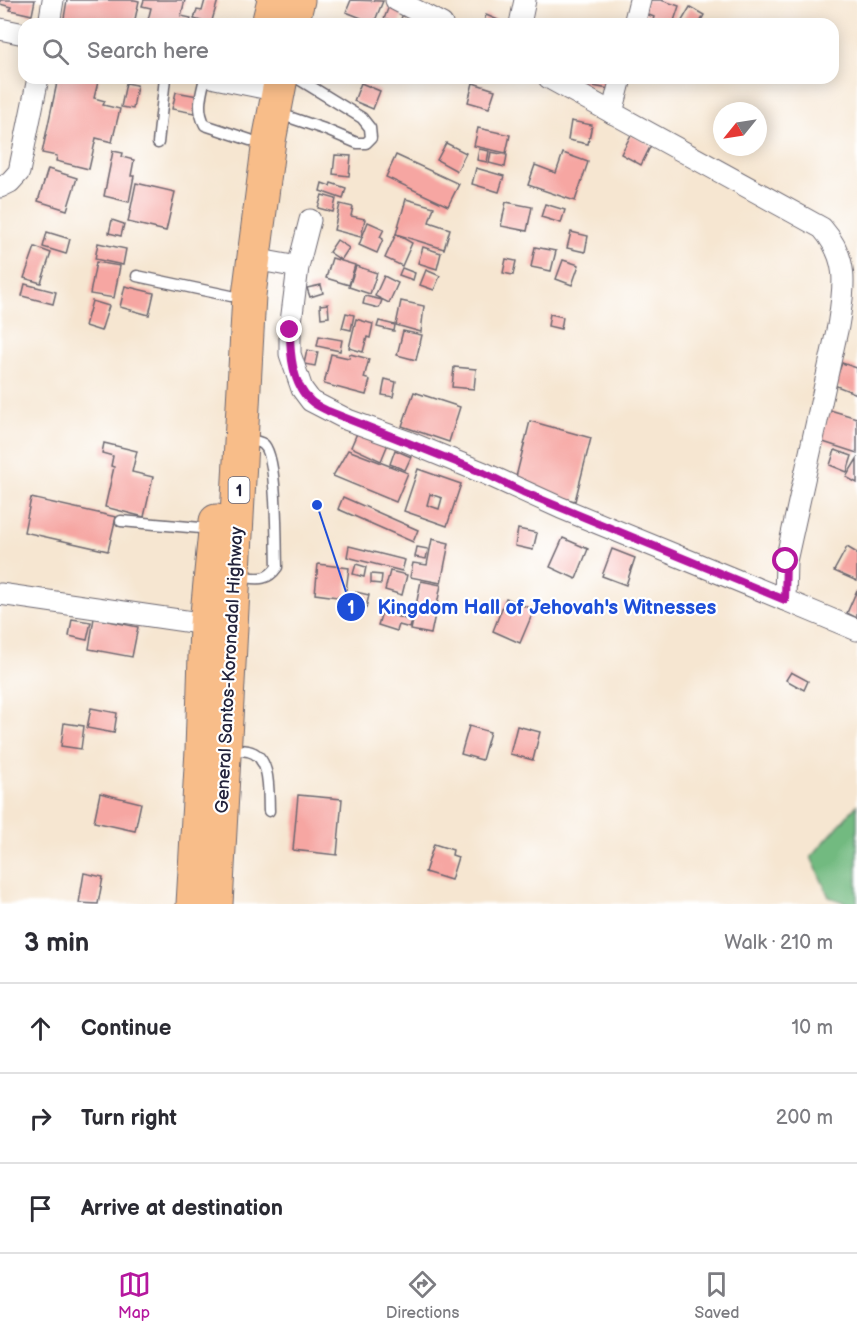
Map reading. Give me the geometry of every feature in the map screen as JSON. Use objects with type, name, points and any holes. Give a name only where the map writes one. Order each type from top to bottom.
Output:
[{"type":"highway","points":[[270,18],[274,0]]},
{"type":"highway","points":[[294,18],[298,0]]},
{"type":"highway","name":"General Santos-Koronadal Highway","points":[[216,904],[233,575],[226,531],[220,435],[231,296],[250,140],[275,87]]},
{"type":"highway","name":"General Santos-Koronadal Highway","points":[[193,904],[202,750],[206,624],[226,531],[242,438],[249,295],[275,87]]},
{"type":"street","points":[[50,18],[53,0]]},
{"type":"street","points":[[396,0],[430,18]]},
{"type":"street","points":[[521,18],[525,0]]},
{"type":"street","points":[[636,18],[640,0]]},
{"type":"street","points":[[0,29],[18,33]]},
{"type":"street","points":[[0,187],[10,182],[19,172],[37,84]]},
{"type":"street","points":[[255,84],[275,87]]},
{"type":"street","points":[[560,84],[822,228],[832,239],[838,251],[842,267],[843,291],[838,326],[786,561],[785,600]]},
{"type":"street","points":[[612,113],[619,84]]},
{"type":"street","points":[[310,220],[298,267],[290,330],[290,354],[302,389],[311,401],[348,420],[484,473],[523,492],[857,630]]},
{"type":"street","points":[[254,259],[298,267]]},
{"type":"street","points":[[0,594],[206,624]]},
{"type":"lane","points":[[158,143],[164,84]]},
{"type":"lane","points":[[204,84],[199,105],[201,118],[205,125],[250,140]]},
{"type":"lane","points":[[275,87],[362,118],[370,128],[371,138],[366,143],[357,143],[324,129],[275,87]]},
{"type":"lane","points":[[137,276],[231,296]]},
{"type":"lane","points":[[233,575],[265,579],[271,576],[277,567],[274,474],[270,453],[263,443],[242,438]]},
{"type":"lane","points":[[121,521],[226,531]]},
{"type":"lane","points":[[225,750],[251,751],[260,758],[266,771],[269,811]]},
{"type":"green space","points":[[857,805],[857,904],[849,904],[829,897],[811,857]]},
{"type":"building","points":[[0,0],[35,0],[32,15],[10,10],[11,7],[0,4]]},
{"type":"building","points":[[67,0],[139,1],[135,18],[64,18]]},
{"type":"building","points":[[144,0],[185,0],[181,16],[191,18],[148,18],[151,8],[142,6]]},
{"type":"building","points":[[205,0],[218,0],[213,18],[194,18],[197,10],[202,11]]},
{"type":"building","points":[[351,0],[383,1],[376,18],[361,18],[346,12]]},
{"type":"building","points":[[646,0],[661,0],[679,6],[675,18],[654,18],[641,12]]},
{"type":"building","points":[[389,6],[404,11],[401,18],[384,18]]},
{"type":"building","points":[[690,7],[704,15],[702,18],[684,18]]},
{"type":"building","points":[[57,84],[98,84],[94,98],[105,101],[103,105],[120,109],[112,142],[96,138],[89,169],[56,161],[57,156],[42,153]]},
{"type":"building","points":[[126,84],[137,85],[133,109],[121,107]]},
{"type":"building","points":[[361,84],[380,91],[373,109],[354,101]]},
{"type":"building","points":[[473,84],[495,90],[489,108],[468,102]]},
{"type":"building","points":[[583,84],[610,84],[609,89]]},
{"type":"building","points":[[176,92],[198,96],[194,113],[172,109]]},
{"type":"building","points":[[571,121],[592,125],[588,144],[568,140]]},
{"type":"building","points":[[478,128],[510,135],[506,153],[474,146]]},
{"type":"building","points":[[631,135],[651,145],[641,165],[621,154]]},
{"type":"building","points":[[446,143],[466,153],[457,171],[437,160]]},
{"type":"building","points":[[479,149],[489,151],[487,162],[477,160]]},
{"type":"building","points":[[113,151],[123,153],[122,157],[134,160],[131,176],[134,176],[129,202],[104,196]]},
{"type":"building","points":[[491,152],[507,155],[505,167],[489,163]]},
{"type":"building","points":[[563,153],[588,162],[575,201],[528,185],[535,165],[556,173]]},
{"type":"building","points":[[335,155],[351,156],[349,176],[333,174]]},
{"type":"building","points":[[396,155],[459,184],[448,206],[386,177]]},
{"type":"building","points":[[476,168],[504,176],[499,192],[472,184]]},
{"type":"building","points":[[48,169],[77,178],[67,210],[38,201]]},
{"type":"building","points":[[136,183],[175,192],[166,231],[128,222]]},
{"type":"building","points":[[322,183],[330,186],[331,183],[346,188],[343,199],[320,191]]},
{"type":"building","points":[[322,195],[336,199],[333,212],[318,208]]},
{"type":"building","points":[[406,199],[434,207],[429,222],[450,229],[444,249],[396,234]]},
{"type":"building","points":[[506,202],[532,207],[527,231],[501,226]]},
{"type":"building","points":[[340,204],[353,207],[351,216],[365,219],[361,237],[334,230]]},
{"type":"building","points":[[545,204],[565,210],[561,223],[541,217]]},
{"type":"building","points":[[112,220],[124,224],[121,236],[109,233]]},
{"type":"building","points":[[368,222],[384,229],[380,237],[383,239],[377,253],[359,245]]},
{"type":"building","points":[[47,232],[70,239],[66,254],[43,247]]},
{"type":"building","points":[[571,232],[588,236],[585,252],[567,248]]},
{"type":"building","points":[[396,234],[412,243],[402,266],[385,258]]},
{"type":"building","points":[[337,240],[349,248],[341,260],[329,252]]},
{"type":"building","points":[[98,243],[126,249],[123,265],[95,259]]},
{"type":"building","points":[[35,247],[51,253],[41,283],[24,278]]},
{"type":"building","points":[[423,247],[441,253],[437,269],[418,263]]},
{"type":"building","points":[[535,247],[556,251],[551,271],[531,267]]},
{"type":"building","points":[[332,258],[355,265],[349,285],[326,278]]},
{"type":"building","points":[[506,259],[516,261],[513,275],[503,273]]},
{"type":"building","points":[[563,260],[579,265],[572,285],[556,279]]},
{"type":"building","points":[[96,262],[120,266],[114,298],[90,294]]},
{"type":"building","points":[[356,266],[377,273],[370,294],[349,287]]},
{"type":"building","points":[[402,268],[415,273],[413,280],[399,275]]},
{"type":"building","points":[[426,270],[440,276],[434,290],[420,285]]},
{"type":"building","points":[[384,276],[398,283],[389,303],[375,296]]},
{"type":"building","points":[[25,284],[56,292],[53,304],[22,296]]},
{"type":"building","points":[[321,285],[323,293],[310,297],[307,288]]},
{"type":"building","points":[[125,286],[154,293],[149,315],[120,307]]},
{"type":"building","points":[[365,296],[382,300],[379,308],[363,304]]},
{"type":"building","points":[[92,301],[109,306],[101,331],[85,326]]},
{"type":"building","points":[[401,301],[424,306],[421,332],[396,325]]},
{"type":"building","points":[[328,304],[329,317],[321,318],[320,305]]},
{"type":"building","points":[[346,313],[354,315],[351,330],[342,328]]},
{"type":"building","points":[[550,314],[563,317],[561,329],[548,326]]},
{"type":"building","points":[[356,319],[373,324],[370,338],[367,337],[363,352],[349,348]]},
{"type":"building","points":[[379,321],[395,325],[394,331],[377,327]]},
{"type":"building","points":[[403,331],[422,335],[416,360],[397,355]]},
{"type":"building","points":[[319,336],[342,340],[340,351],[317,346]]},
{"type":"building","points":[[307,350],[318,352],[315,366],[304,364]]},
{"type":"building","points":[[331,354],[349,358],[350,354],[369,359],[364,378],[370,380],[366,395],[324,384]]},
{"type":"building","points":[[842,363],[857,368],[857,394],[834,385]]},
{"type":"building","points":[[454,367],[476,369],[474,389],[452,387]]},
{"type":"building","points":[[385,379],[396,382],[393,397],[382,395]]},
{"type":"building","points":[[414,392],[460,407],[449,442],[402,426]]},
{"type":"building","points":[[830,410],[857,418],[857,453],[820,441]]},
{"type":"building","points":[[530,421],[591,438],[575,501],[514,485]]},
{"type":"building","points":[[358,431],[388,444],[381,461],[351,447]]},
{"type":"building","points":[[104,443],[137,451],[132,472],[153,477],[144,517],[105,507],[114,467],[111,466],[113,456],[102,453]]},
{"type":"building","points":[[348,450],[408,473],[396,502],[333,476]]},
{"type":"building","points":[[395,450],[411,457],[405,470],[390,464]]},
{"type":"building","points":[[835,450],[852,456],[847,472],[830,465]]},
{"type":"building","points":[[857,459],[857,483],[846,477]]},
{"type":"building","points":[[418,469],[461,484],[447,526],[404,511]],"holes":[[[430,494],[442,498],[439,509],[427,505]]]},
{"type":"building","points":[[343,497],[418,530],[413,542],[338,509]]},
{"type":"building","points":[[31,498],[116,517],[108,551],[24,532]]},
{"type":"building","points":[[518,529],[537,533],[533,550],[515,546]]},
{"type":"building","points":[[563,538],[588,549],[576,579],[550,567]]},
{"type":"building","points":[[432,539],[449,543],[441,583],[410,577],[413,563],[427,565]]},
{"type":"building","points":[[349,546],[405,560],[402,571],[347,557]]},
{"type":"building","points":[[417,547],[428,549],[426,559],[415,557]]},
{"type":"building","points":[[847,547],[857,553],[857,581],[834,571]]},
{"type":"building","points":[[612,549],[635,558],[626,585],[602,576]]},
{"type":"building","points":[[318,564],[349,568],[345,598],[315,594]]},
{"type":"building","points":[[356,564],[366,567],[364,577],[353,574]]},
{"type":"building","points":[[390,571],[407,575],[402,595],[385,590]]},
{"type":"building","points":[[371,574],[382,575],[381,584],[371,583]]},
{"type":"building","points":[[421,581],[441,585],[431,634],[411,630]]},
{"type":"building","points":[[857,590],[857,618],[847,613]]},
{"type":"building","points":[[356,592],[369,595],[366,608],[352,605]]},
{"type":"building","points":[[506,598],[534,610],[520,643],[493,631]]},
{"type":"building","points":[[382,612],[412,621],[410,628],[399,625],[397,631],[378,625]]},
{"type":"building","points":[[94,618],[138,627],[132,657],[89,649]]},
{"type":"building","points":[[72,619],[91,622],[87,640],[69,636]]},
{"type":"building","points":[[791,672],[808,681],[804,690],[786,680]]},
{"type":"building","points":[[91,708],[117,713],[114,733],[87,728]]},
{"type":"building","points":[[64,723],[84,726],[81,749],[61,746]]},
{"type":"building","points":[[469,726],[490,732],[482,760],[461,754]]},
{"type":"building","points":[[517,726],[540,732],[533,760],[510,754]]},
{"type":"building","points":[[100,793],[141,803],[135,831],[94,822]]},
{"type":"building","points":[[298,795],[342,799],[337,855],[293,850]]},
{"type":"building","points":[[434,844],[453,850],[452,855],[458,857],[451,880],[425,872]]},
{"type":"building","points":[[84,873],[103,877],[98,904],[79,903]]},
{"type":"place","name":"Kingdom Hall of Jehovah's Witnesses","points":[[317,505]]},
{"type":"route","points":[[290,330],[290,354],[302,389],[311,401],[328,411],[484,473],[523,492],[785,600],[786,561]]}]
